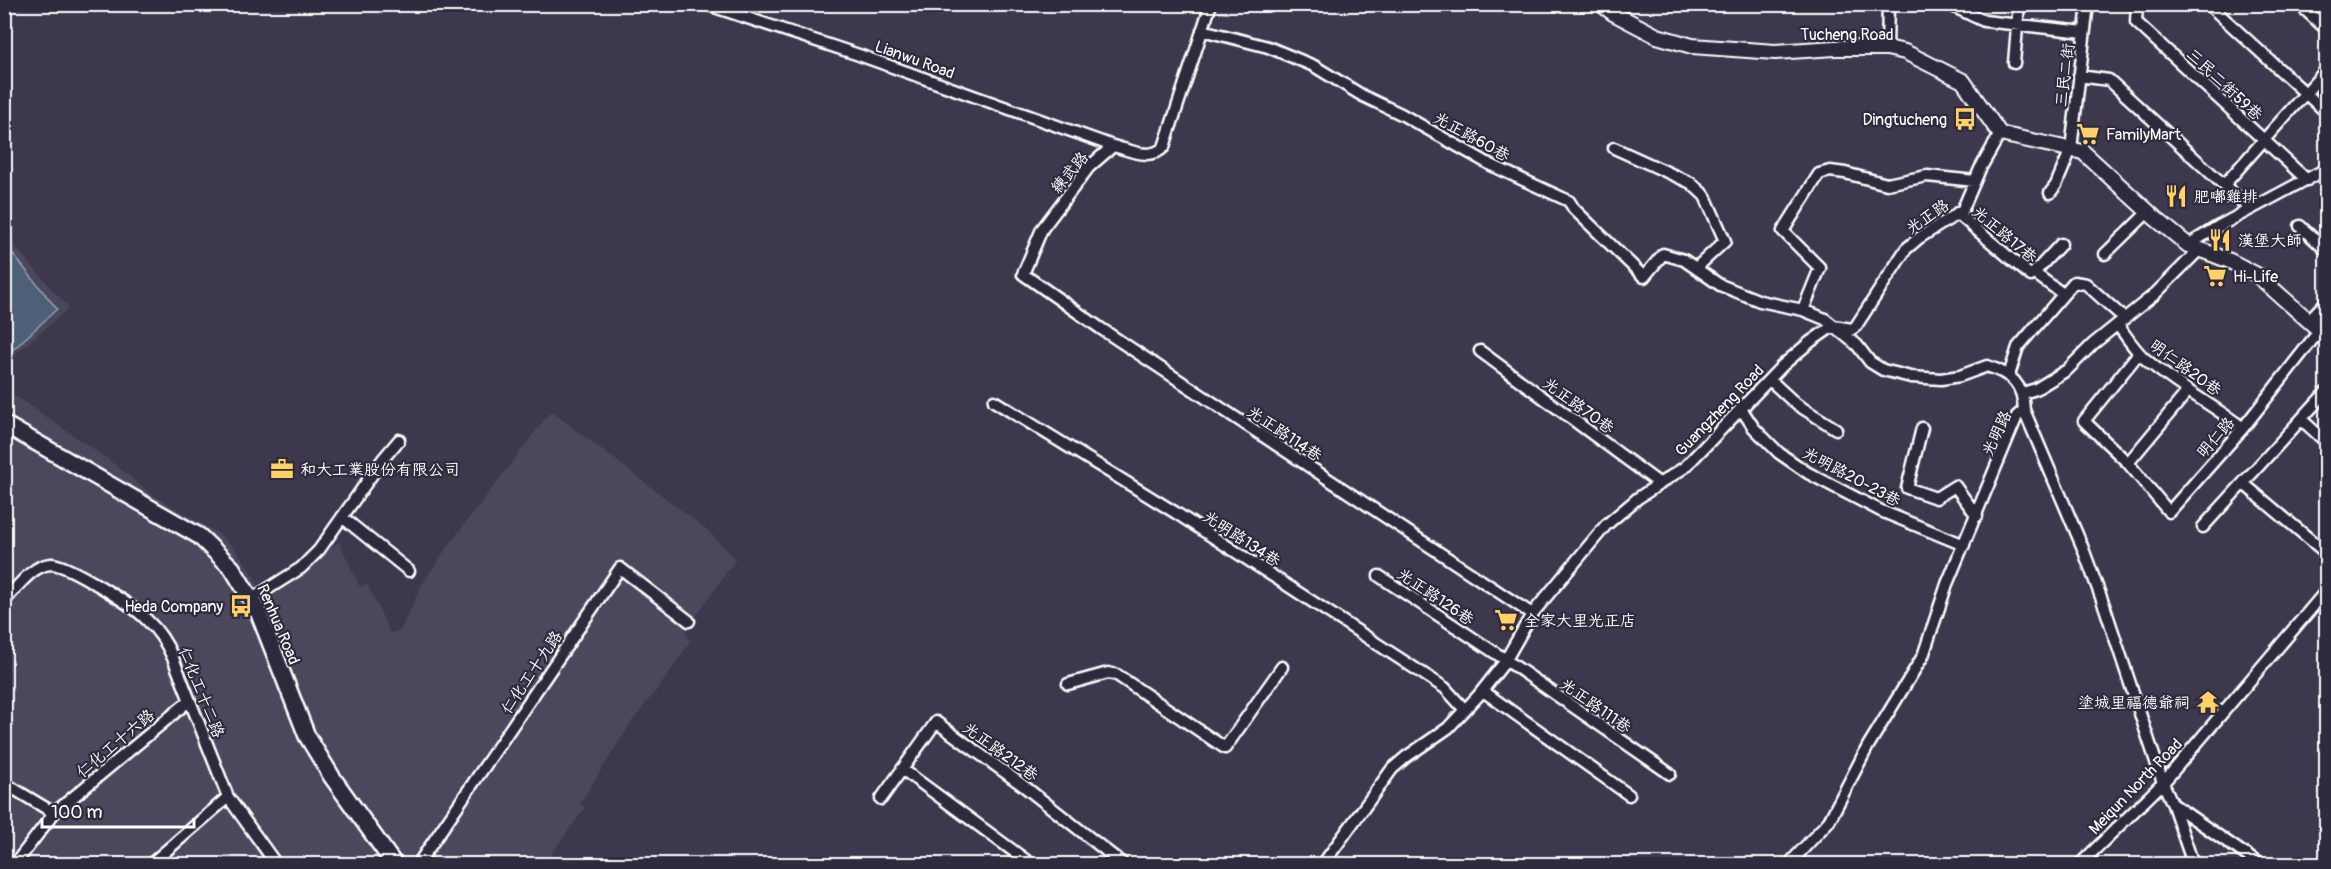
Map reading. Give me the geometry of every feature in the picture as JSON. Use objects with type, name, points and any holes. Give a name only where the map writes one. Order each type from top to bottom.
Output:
[{"type":"main road","name":"Renhua Road","points":[[4,424],[199,536],[232,568],[252,599],[307,736],[332,777],[394,864]]},
{"type":"street","name":"Lianwu Road","points":[[705,4],[859,55],[1113,146]]},
{"type":"street","points":[[1113,146],[1151,155],[1158,153],[1164,147],[1211,4]]},
{"type":"street","name":"Tucheng Road","points":[[1601,4],[1613,13],[1658,36],[1692,46],[1775,52],[1835,48],[1887,48],[1905,52],[1963,81],[2000,134]]},
{"type":"street","points":[[1887,48],[1888,4]]},
{"type":"street","points":[[2014,63],[2019,4]]},
{"type":"street","name":"三民二街","points":[[2055,190],[2071,149],[2088,4]]},
{"type":"street","name":"三民二街59巷","points":[[2137,4],[2136,22],[2307,180]]},
{"type":"street","points":[[2208,4],[2326,112]]},
{"type":"street","points":[[2299,4],[2326,29]]},
{"type":"street","points":[[1953,6],[1984,21],[2084,32]]},
{"type":"street","name":"光正路60巷","points":[[1202,30],[1268,47],[1314,66],[1363,96],[1401,114],[1491,165],[1569,201],[1574,209],[1644,277],[1663,254],[1684,260],[1720,285],[1760,301],[1803,310],[1825,319],[1857,345],[1870,362],[1911,377],[1941,379],[1960,376],[1987,366],[2009,375]]},
{"type":"street","points":[[2224,185],[2326,70]]},
{"type":"street","points":[[2079,76],[2109,80],[2250,209]]},
{"type":"street","points":[[2000,134],[2083,152],[2148,212],[2194,247],[2257,275],[2319,328]]},
{"type":"street","name":"光正路","points":[[1833,327],[1852,329],[1856,326],[1906,249],[1964,208],[1975,181],[2000,134]]},
{"type":"street","name":"練武路","points":[[1023,274],[1042,229],[1089,167],[1113,146]]},
{"type":"street","points":[[1614,148],[1691,183],[1705,196],[1725,241],[1696,268]]},
{"type":"street","points":[[2024,393],[2036,389],[2067,370],[2093,344],[2122,322],[2194,247],[2250,209],[2326,169]]},
{"type":"street","points":[[1803,310],[1820,268],[1783,231],[1819,174],[1830,171],[1845,173],[1887,184],[1927,176],[1975,181]]},
{"type":"street","points":[[2105,254],[2148,212]]},
{"type":"street","name":"光正路17巷","points":[[1957,213],[2031,276],[2061,244]]},
{"type":"street","points":[[2300,226],[2326,250]]},
{"type":"street","name":"光正路17巷","points":[[2034,273],[2063,294]]},
{"type":"street","name":"光正路114巷","points":[[1023,274],[1532,614]]},
{"type":"street","points":[[2024,410],[2024,393],[2009,375],[2018,347],[2074,282],[2086,284],[2122,322]]},
{"type":"street","name":"明仁路","points":[[2128,463],[2169,512],[2243,428],[2319,328],[2326,302]]},
{"type":"street","name":"明仁路20巷","points":[[2122,322],[2139,353],[2188,392],[2217,408],[2243,428]]},
{"type":"street","name":"Guangzheng Road","points":[[1323,864],[1392,769],[1448,728],[1483,691],[1506,660],[1532,614],[1606,525],[1638,498],[1685,467],[1783,365],[1810,342],[1833,327]]},
{"type":"street","name":"光正路70巷","points":[[1480,351],[1660,484]]},
{"type":"street","points":[[2139,353],[2084,421],[2128,463],[2188,392]]},
{"type":"street","points":[[1770,381],[1796,404],[1836,429]]},
{"type":"street","points":[[2203,527],[2326,392]]},
{"type":"street","name":"光明路134巷","points":[[994,401],[1176,513],[1445,687],[1465,710]]},
{"type":"street","name":"光明路20-23巷","points":[[1742,410],[1754,428],[1779,453],[1808,473],[1881,511],[1964,545]]},
{"type":"street","name":"光明路","points":[[1789,864],[1829,821],[1868,746],[1923,656],[1947,584],[2017,416],[2024,410],[2086,556],[2193,864]]},
{"type":"street","points":[[2302,420],[2326,442]]},
{"type":"street","points":[[1922,428],[1907,488],[1935,498],[1955,486],[1977,516]]},
{"type":"street","points":[[252,599],[301,568],[319,549],[399,440]]},
{"type":"street","points":[[2244,484],[2326,553]]},
{"type":"street","points":[[342,516],[409,571]]},
{"type":"street","name":"仁化工十二路","points":[[4,601],[40,567],[52,564],[70,570],[131,606],[149,621],[167,646],[228,797],[276,864]]},
{"type":"street","name":"仁化工十九路","points":[[418,864],[620,568],[689,621]]},
{"type":"street","name":"光正路126巷","points":[[1379,576],[1506,660]]},
{"type":"street","name":"Meiqun North Road","points":[[2080,864],[2163,783],[2326,591]]},
{"type":"street","name":"光正路111巷","points":[[1506,660],[1670,774]]},
{"type":"street","points":[[1068,684],[1108,673],[1117,675],[1226,748],[1282,667]]},
{"type":"street","points":[[1483,691],[1629,795]]},
{"type":"street","name":"仁化工十六路","points":[[15,864],[54,813],[189,701]]},
{"type":"street","name":"光正路212巷","points":[[880,799],[936,722],[1025,787],[1123,864]]},
{"type":"street","points":[[902,769],[1030,864]]},
{"type":"street","points":[[4,783],[54,813]]},
{"type":"street","points":[[151,864],[228,797]]},
{"type":"street","points":[[2173,805],[2259,864]]},
{"type":"shaded area","points":[[4,234],[69,308],[5,363],[4,363]]},
{"type":"shaded area","points":[[4,388],[108,459],[148,492],[219,534],[233,546],[253,574],[262,595],[339,542],[360,587],[367,584],[390,633],[400,631],[423,583],[445,550],[551,411],[706,529],[736,559],[685,632],[690,642],[666,678],[633,720],[580,803],[585,808],[544,864],[5,864]]},
{"type":"water","points":[[4,243],[57,309],[5,357]]},
{"type":"place","name":"Dingtucheng","points":[[1965,119]]},
{"type":"place","name":"FamilyMart","points":[[2088,134]]},
{"type":"place","name":"肥嘟雞排","points":[[2176,196]]},
{"type":"place","name":"漢堡大師","points":[[2220,240]]},
{"type":"place","name":"Hi-Life","points":[[2215,276]]},
{"type":"place","name":"和大工業股份有限公司","points":[[282,469]]},
{"type":"place","name":"Heda Company","points":[[241,606]]},
{"type":"place","name":"全家大里光正店","points":[[1506,620]]},
{"type":"place","name":"塗城里福德爺祠","points":[[2208,702]]}]
